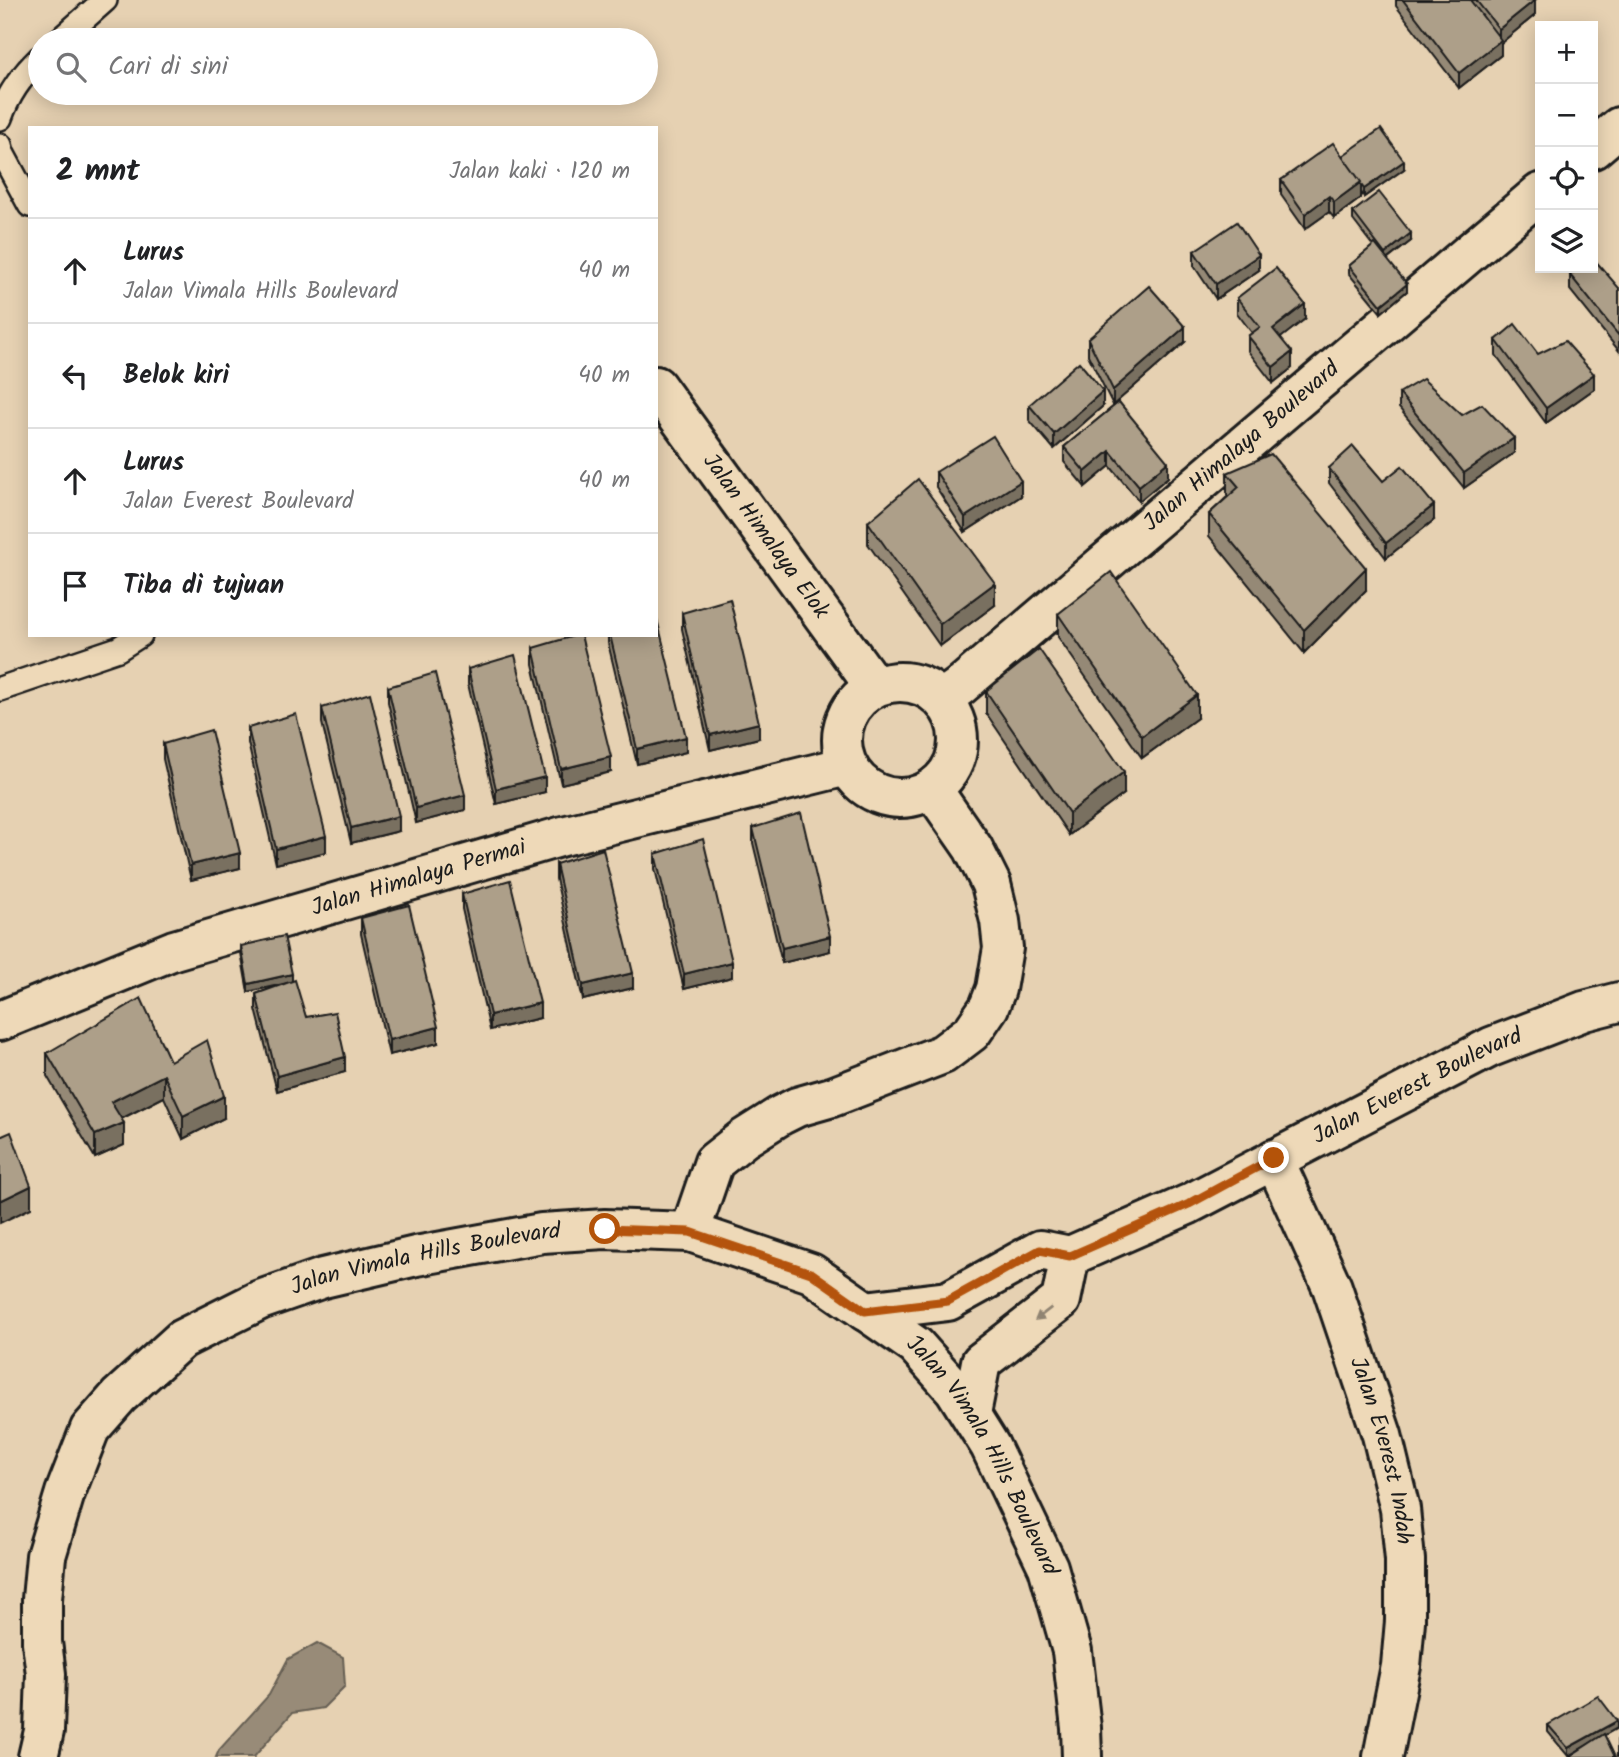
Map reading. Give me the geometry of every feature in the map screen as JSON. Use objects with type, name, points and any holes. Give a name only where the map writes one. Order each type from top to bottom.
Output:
[{"type":"street","points":[[1595,147],[1619,127]]},
{"type":"street","name":"Jalan Himalaya Boulevard","points":[[942,699],[1535,197]]},
{"type":"street","name":"Jalan Himalaya Elok","points":[[658,389],[875,687]]},
{"type":"street","points":[[892,681],[911,682],[928,688],[942,699],[954,716],[958,736],[956,756],[947,774],[932,789],[914,796],[885,796],[875,793],[860,782],[848,766],[842,747],[843,729],[849,712],[860,697],[875,687],[892,681]]},
{"type":"street","name":"Jalan Himalaya Permai","points":[[0,1021],[174,950],[563,836],[848,766]]},
{"type":"street","points":[[690,1232],[714,1162],[743,1139],[797,1107],[832,1097],[943,1054],[972,1032],[989,1007],[996,989],[1003,948],[991,884],[973,848],[932,789]]},
{"type":"street","name":"Jalan Everest Boulevard","points":[[1070,1256],[1189,1204],[1491,1047],[1584,1011],[1619,1002]]},
{"type":"street","name":"Jalan Everest Indah","points":[[1274,1158],[1332,1287],[1382,1435],[1400,1509],[1405,1560],[1405,1621],[1401,1666],[1382,1757]]},
{"type":"street","name":"Jalan Vimala Hills Boulevard","points":[[38,1757],[44,1731],[46,1685],[42,1642],[46,1556],[65,1493],[90,1430],[119,1396],[182,1339],[260,1300],[323,1278],[416,1256],[542,1233],[605,1229],[690,1232],[811,1273],[916,1346],[955,1390],[971,1414],[990,1446],[1048,1567],[1072,1651],[1082,1757]]},
{"type":"street","points":[[865,1311],[948,1301],[1040,1250],[1070,1256],[1061,1300],[981,1362],[971,1414]]},
{"type":"lane","points":[[74,28],[105,0]]},
{"type":"lane","points":[[0,118],[10,95],[28,70]]},
{"type":"lane","points":[[0,145],[28,201]]},
{"type":"lane","points":[[0,689],[118,649],[137,637]]},
{"type":"shaded area","points":[[317,1643],[343,1657],[345,1686],[323,1708],[292,1713],[254,1757],[216,1757],[219,1750],[269,1695],[288,1659]]},
{"type":"building","points":[[1403,0],[1470,0],[1501,40],[1459,73]]},
{"type":"building","points":[[1476,0],[1535,0],[1499,29]]},
{"type":"building","points":[[1381,129],[1404,161],[1364,189],[1342,156]]},
{"type":"building","points":[[1333,143],[1361,182],[1334,202],[1329,196],[1305,214],[1281,180]]},
{"type":"building","points":[[1379,192],[1411,233],[1385,254],[1353,212]]},
{"type":"building","points":[[1237,222],[1259,255],[1216,284],[1194,251]]},
{"type":"building","points":[[1375,244],[1407,284],[1381,305],[1349,266]]},
{"type":"building","points":[[1598,264],[1619,288],[1619,336],[1570,275],[1598,273]]},
{"type":"building","points":[[1276,268],[1305,304],[1273,329],[1292,352],[1273,367],[1248,336],[1260,327],[1237,298]]},
{"type":"building","points":[[1149,286],[1185,327],[1113,390],[1088,339]]},
{"type":"building","points":[[1515,324],[1538,354],[1565,341],[1594,374],[1546,408],[1496,340]]},
{"type":"building","points":[[1079,362],[1103,391],[1054,434],[1029,405]]},
{"type":"building","points":[[1423,379],[1462,415],[1482,404],[1514,438],[1464,473],[1399,393]]},
{"type":"building","points":[[1119,402],[1168,462],[1139,486],[1110,451],[1085,472],[1064,447]]},
{"type":"building","points":[[993,436],[1021,481],[965,517],[936,472]]},
{"type":"building","points":[[1353,446],[1383,481],[1402,466],[1434,505],[1386,543],[1329,468]]},
{"type":"building","points":[[1271,454],[1366,568],[1304,630],[1209,514],[1239,487],[1227,473]]},
{"type":"building","points":[[918,479],[995,583],[940,624],[868,522]]},
{"type":"building","points":[[1111,572],[1197,695],[1142,736],[1058,614]]},
{"type":"building","points":[[730,599],[759,723],[710,735],[682,613]]},
{"type":"building","points":[[658,623],[686,737],[637,749],[610,637],[658,637]]},
{"type":"building","points":[[570,637],[581,637],[611,757],[561,769],[533,648]]},
{"type":"building","points":[[1039,649],[1124,772],[1069,813],[986,691]]},
{"type":"building","points":[[515,655],[545,777],[496,789],[468,669]]},
{"type":"building","points":[[435,673],[465,795],[416,808],[388,687]]},
{"type":"building","points":[[370,693],[399,816],[351,828],[322,708]]},
{"type":"building","points":[[296,714],[326,836],[276,849],[248,728]]},
{"type":"building","points":[[211,730],[240,853],[191,865],[163,744]]},
{"type":"building","points":[[801,813],[830,936],[782,948],[753,828]]},
{"type":"building","points":[[703,839],[732,962],[684,974],[655,854]]},
{"type":"building","points":[[603,849],[633,973],[583,985],[556,864]]},
{"type":"building","points":[[510,880],[540,1003],[490,1015],[462,894]]},
{"type":"building","points":[[409,905],[438,1027],[389,1040],[361,918]]},
{"type":"building","points":[[284,936],[292,974],[248,984],[241,946]]},
{"type":"building","points":[[295,980],[306,1017],[335,1012],[345,1057],[277,1076],[256,994]]},
{"type":"building","points":[[141,998],[170,1061],[207,1040],[224,1096],[183,1116],[164,1075],[111,1102],[124,1123],[95,1135],[47,1053]]},
{"type":"building","points":[[11,1132],[31,1186],[0,1201],[0,1137]]},
{"type":"building","points":[[1598,1696],[1617,1721],[1568,1748],[1548,1725]]},
{"type":"building","points":[[1604,1734],[1615,1757],[1570,1757],[1570,1756]]},
{"type":"route","points":[[605,1229],[690,1232],[811,1273],[865,1311],[948,1301],[1040,1250],[1070,1256],[1189,1204],[1274,1158]]}]
